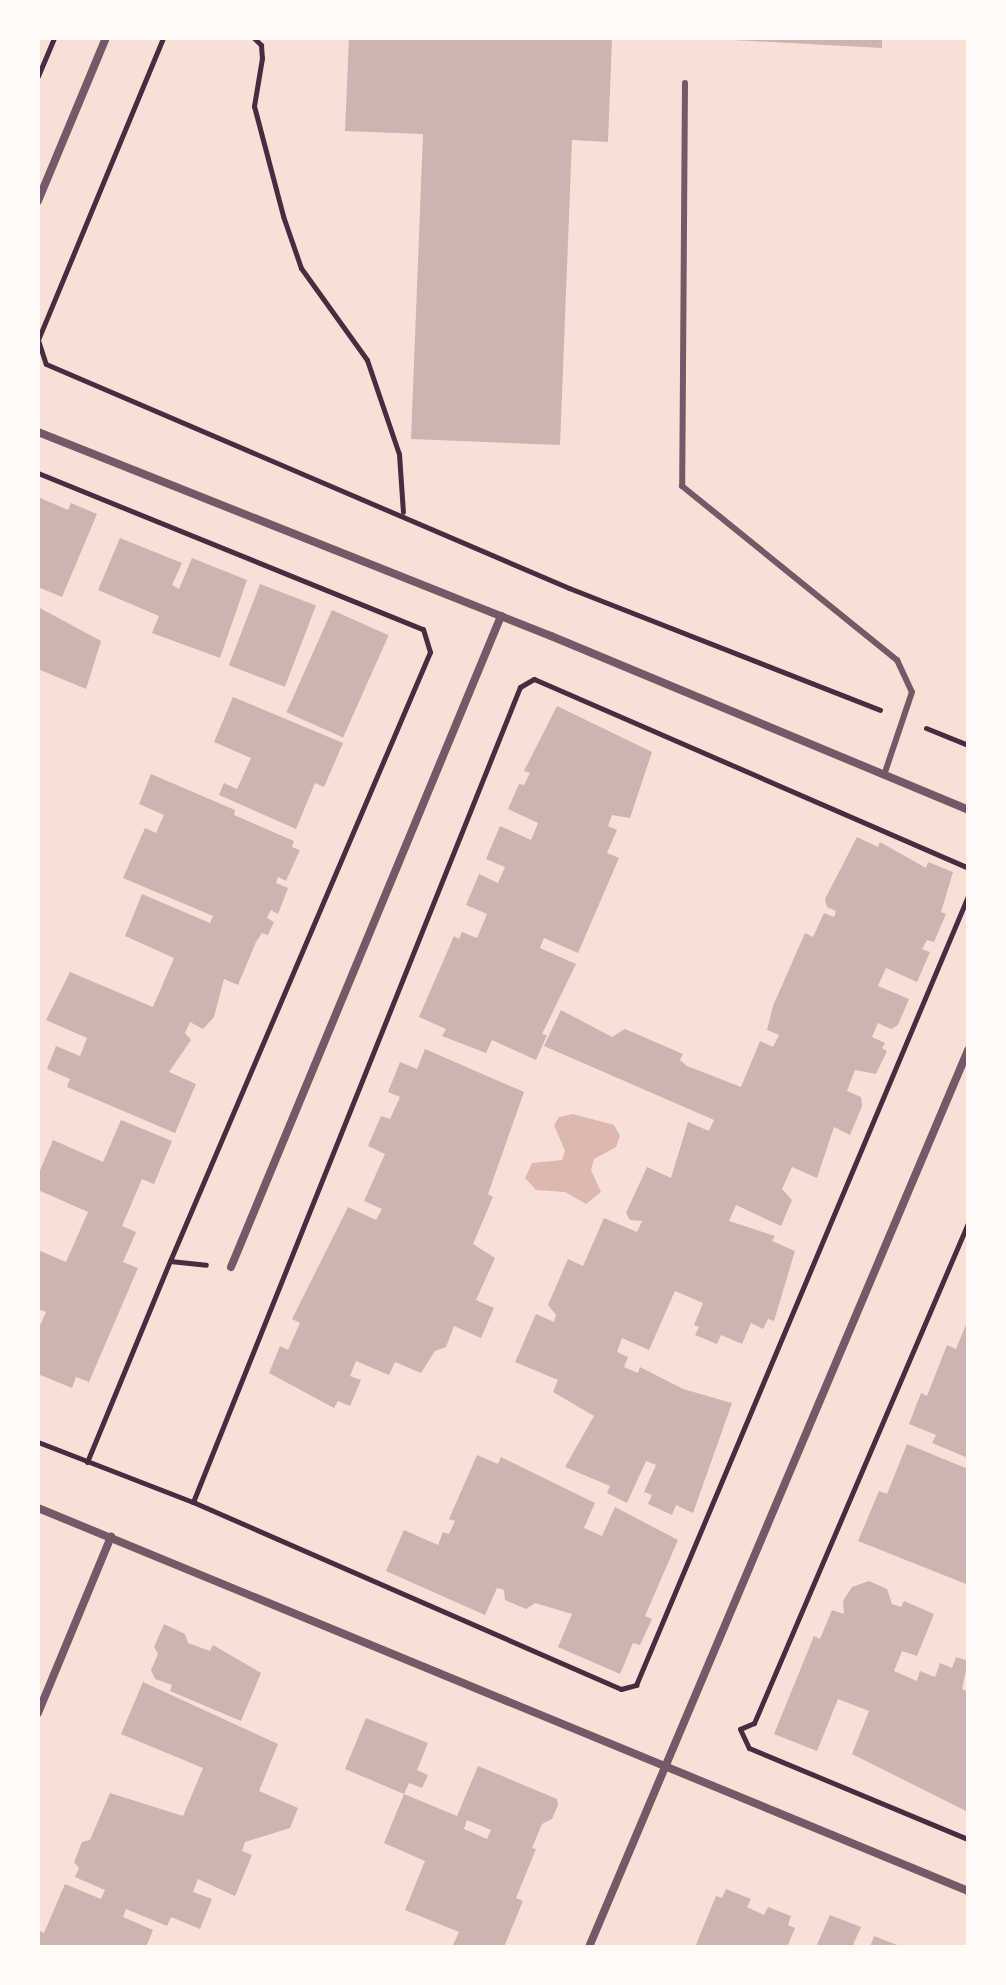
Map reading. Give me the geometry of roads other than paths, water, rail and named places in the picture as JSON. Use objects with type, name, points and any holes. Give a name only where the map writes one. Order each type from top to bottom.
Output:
[{"type":"street","points":[[38,201],[106,38]]},
{"type":"street","points":[[38,432],[501,616],[968,810]]},
{"type":"street","points":[[231,1267],[501,616]]},
{"type":"street","points":[[589,1947],[968,1050]]},
{"type":"street","points":[[38,1508],[665,1763],[968,1891]]},
{"type":"street","points":[[38,1713],[111,1537]]},
{"type":"lane","points":[[685,83],[682,486],[897,660],[912,692],[884,775]]}]
